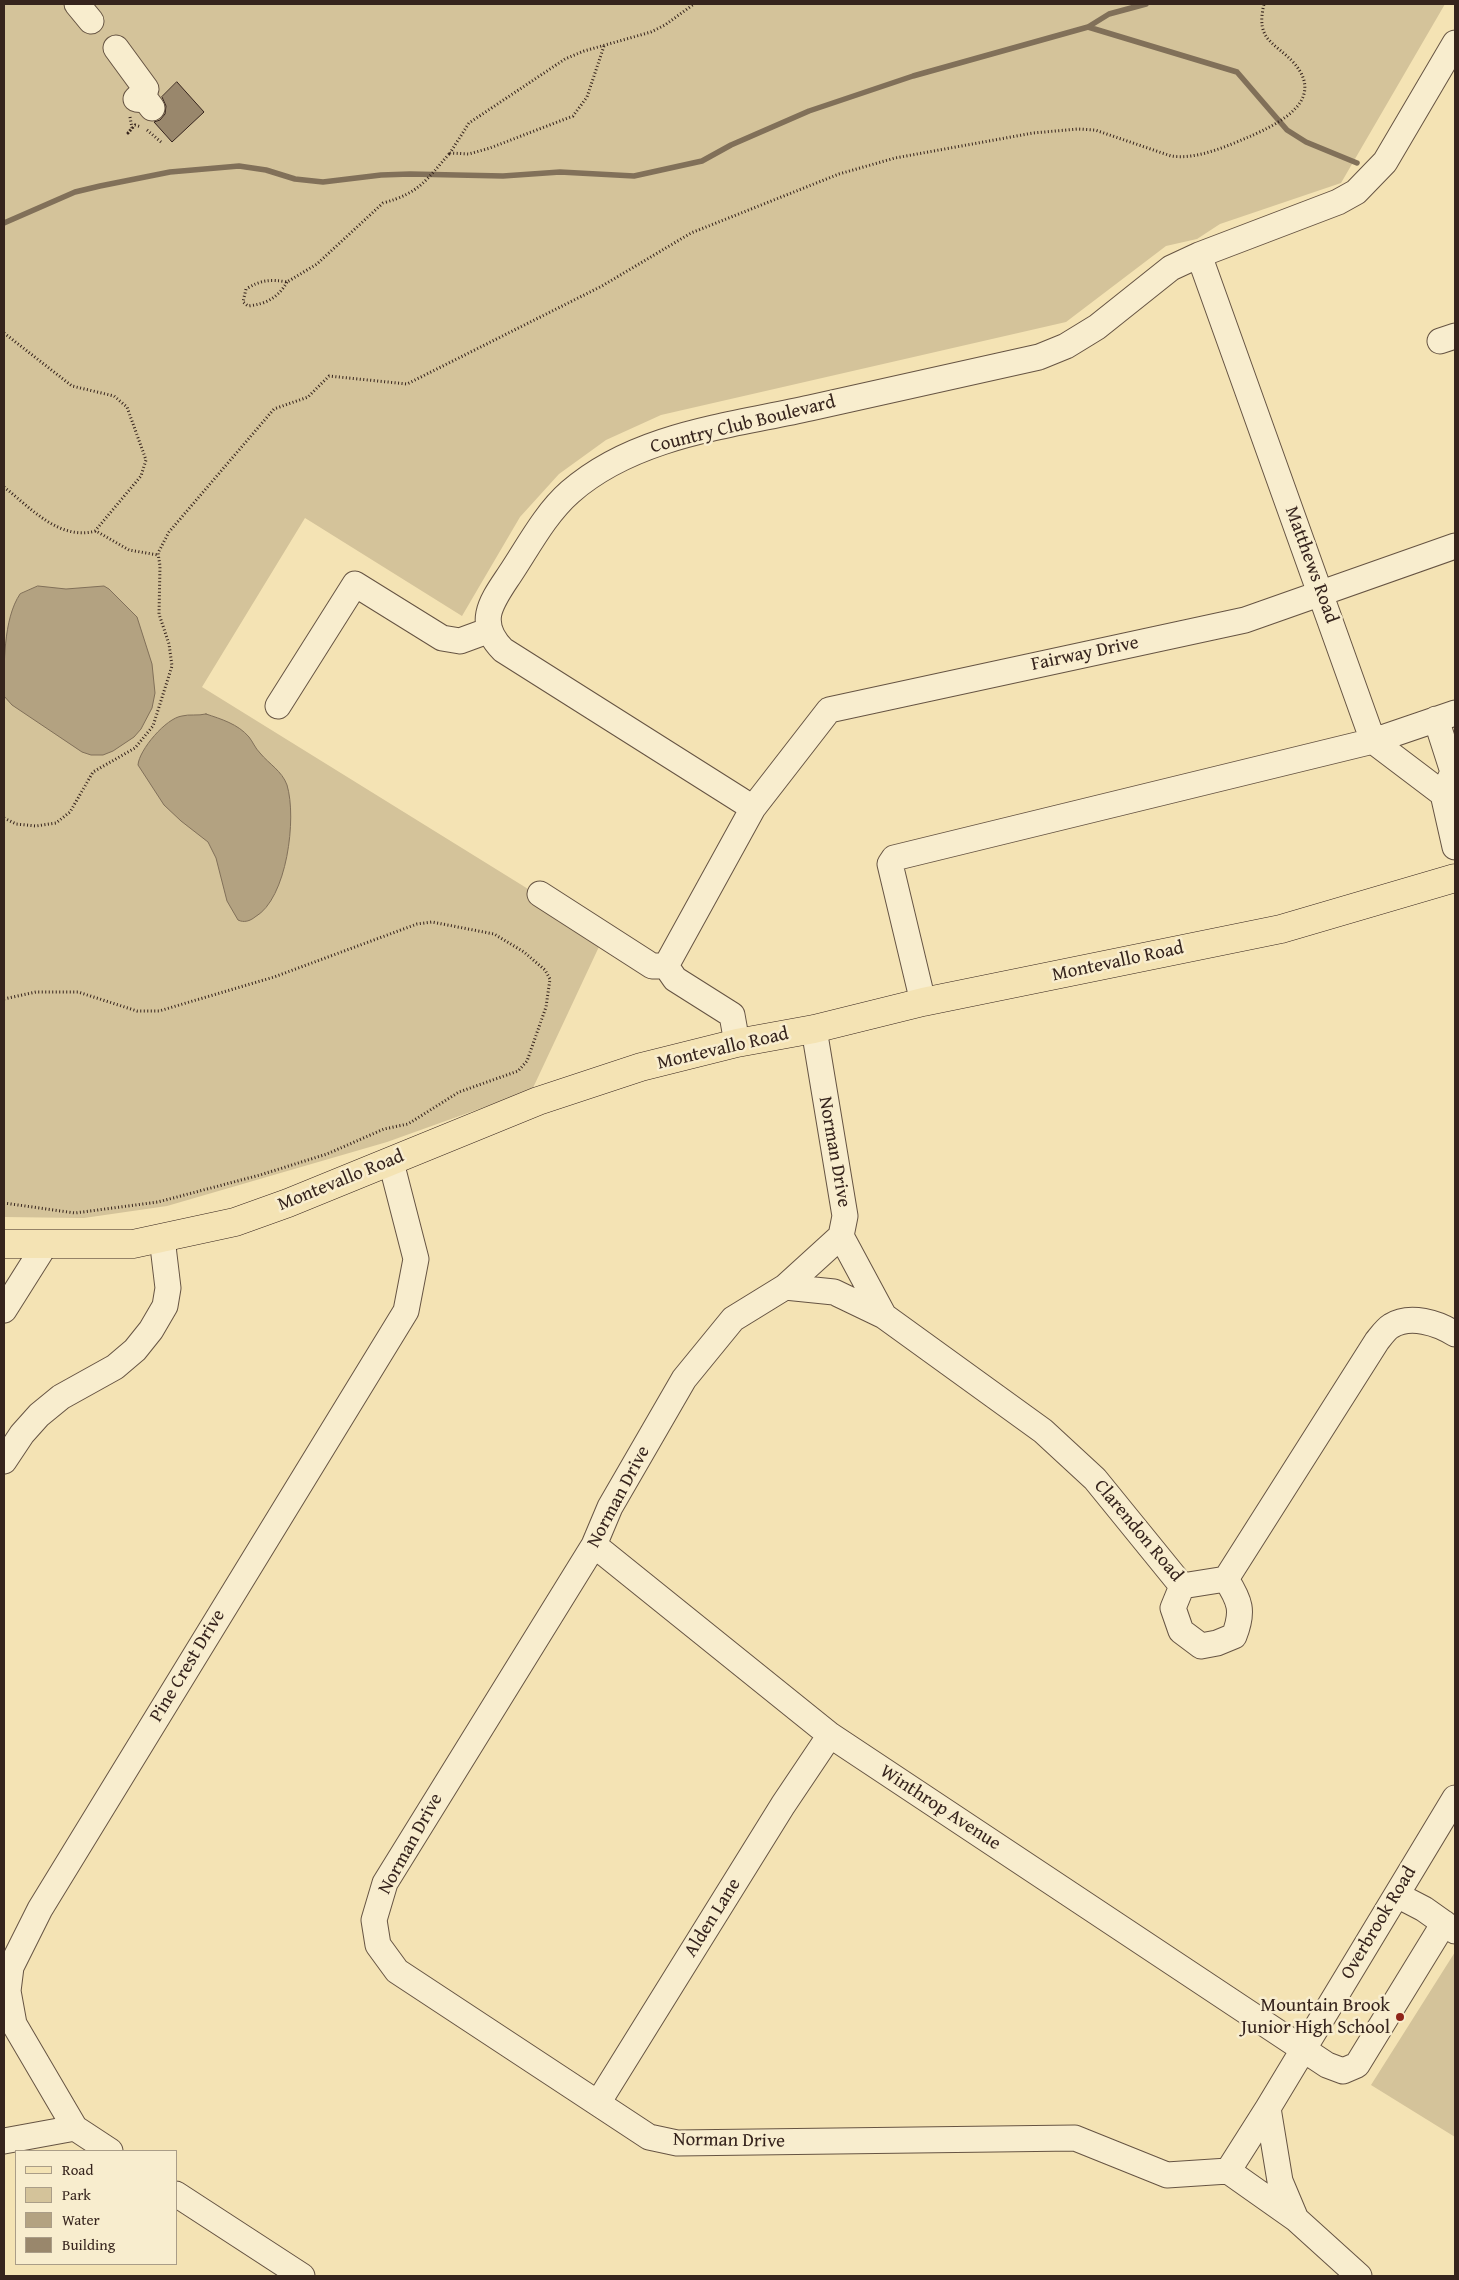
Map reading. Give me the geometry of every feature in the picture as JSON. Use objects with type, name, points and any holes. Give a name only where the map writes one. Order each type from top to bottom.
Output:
[{"type":"main road","name":"Montevallo Road","points":[[4,1244],[133,1244],[235,1222],[391,1162],[538,1101],[642,1067],[737,1043],[814,1029],[923,1002],[1281,929],[1455,878]]},
{"type":"street","name":"Country Club Boulevard","points":[[490,630],[487,613],[540,529],[570,492],[617,460],[681,437],[1039,357],[1066,346],[1082,337],[1171,268],[1199,255],[1338,202],[1356,192],[1385,162],[1455,42]]},
{"type":"street","points":[[116,48],[146,89],[136,99],[146,100],[152,108]]},
{"type":"street","name":"Matthews Road","points":[[1199,255],[1373,741]]},
{"type":"street","name":"Fairway Drive","points":[[753,808],[829,710],[1245,620],[1455,546]]},
{"type":"street","points":[[278,706],[355,584],[428,631],[450,641],[460,641],[490,630],[495,642],[503,650],[753,808],[666,966]]},
{"type":"street","points":[[923,1002],[890,864],[894,858],[1373,741],[1446,716],[1453,772],[1443,794],[1455,848]]},
{"type":"street","points":[[1373,741],[1443,794]]},
{"type":"street","points":[[540,894],[652,966],[666,966]]},
{"type":"street","points":[[666,966],[674,979],[732,1015],[737,1043]]},
{"type":"street","name":"Norman Drive","points":[[814,1029],[846,1216],[842,1236],[785,1287],[732,1318],[684,1379],[610,1507],[594,1545],[385,1883],[374,1920],[378,1945],[397,1971],[649,2137],[677,2143],[1075,2138],[1167,2176],[1228,2171]]},
{"type":"street","name":"Pine Crest Drive","points":[[108,2150],[75,2128],[14,2024],[8,1991],[11,1967],[40,1909],[406,1310],[416,1259],[391,1162]]},
{"type":"street","name":"Clarendon Road","points":[[842,1236],[884,1316],[1043,1431],[1094,1479],[1182,1586],[1226,1579]]},
{"type":"street","points":[[4,1461],[22,1434],[40,1414],[61,1397],[115,1367],[136,1350],[151,1330],[165,1306],[168,1288],[162,1238]]},
{"type":"street","points":[[4,1310],[45,1245]]},
{"type":"street","points":[[785,1287],[834,1292],[884,1316]]},
{"type":"street","points":[[1182,1586],[1173,1608],[1181,1631],[1201,1646],[1217,1643],[1234,1636],[1240,1620],[1240,1607],[1226,1579],[1377,1341],[1391,1326],[1409,1321],[1425,1321],[1446,1328],[1455,1334]]},
{"type":"street","name":"Winthrop Avenue","points":[[594,1545],[830,1735],[1327,2065],[1343,2071],[1356,2065],[1450,1927]]},
{"type":"street","name":"Alden Lane","points":[[598,2103],[783,1805],[830,1735]]},
{"type":"street","name":"Overbrook Road","points":[[1228,2171],[1455,1798]]},
{"type":"street","points":[[1396,1895],[1450,1927]]},
{"type":"street","points":[[1268,2108],[1280,2182],[1296,2219]]},
{"type":"street","points":[[4,2141],[75,2128]]},
{"type":"street","points":[[1228,2171],[1296,2219],[1359,2276]]},
{"type":"street","points":[[178,2195],[302,2276]]},
{"type":"path","points":[[287,282],[272,279],[259,281],[246,289],[243,302],[248,306],[270,300],[280,294],[287,282],[317,264],[383,203],[404,197],[422,187],[450,154],[469,123],[566,60],[584,51],[651,32],[665,25],[694,4]]},
{"type":"path","points":[[4,818],[16,824],[36,826],[56,824],[70,812],[92,772],[135,748],[153,726],[172,666],[169,644],[159,614],[158,555],[170,532],[274,409],[308,397],[329,376],[407,384],[602,286],[692,233],[839,174],[933,150],[1062,129],[1095,130],[1171,156],[1183,158],[1229,144],[1274,124],[1303,101],[1304,88],[1294,63],[1270,43],[1264,34],[1262,10],[1264,4]]},
{"type":"path","points":[[450,154],[469,154],[490,148],[573,116],[587,97],[604,46]]},
{"type":"path","points":[[4,333],[72,386],[114,396],[127,407],[146,460],[141,476],[95,531],[86,534],[70,533],[52,525],[4,487]]},
{"type":"path","points":[[95,531],[128,550],[158,555]]},
{"type":"path","points":[[4,999],[36,992],[78,992],[137,1011],[159,1011],[274,977],[418,924],[432,922],[494,934],[536,960],[550,979],[546,1007],[527,1061],[518,1071],[459,1092],[408,1124],[384,1129],[302,1163],[158,1202],[75,1212],[4,1203]]},
{"type":"green space","points":[[4,4],[1445,4],[1341,183],[1220,224],[1197,239],[1166,246],[1066,322],[661,415],[606,440],[559,474],[520,517],[462,616],[305,518],[202,687],[604,936],[532,1090],[387,1142],[167,1206],[84,1218],[4,1217]]},
{"type":"green space","points":[[1455,1952],[1455,2137],[1371,2085]]},
{"type":"water","points":[[38,586],[66,589],[104,586],[137,617],[152,664],[155,693],[152,708],[141,729],[134,737],[113,751],[103,755],[91,755],[82,752],[12,705],[4,696],[7,629],[10,616],[20,594]]},
{"type":"water","points":[[206,714],[245,732],[258,751],[285,780],[290,799],[290,837],[282,876],[266,908],[247,921],[238,920],[227,901],[216,858],[208,842],[164,805],[138,765],[148,743],[169,722],[182,716]]},
{"type":"building","points":[[177,82],[204,112],[172,142],[154,122],[160,120],[165,114],[166,106],[162,97]]},
{"type":"waterway","points":[[4,223],[75,192],[170,172],[239,166],[266,170],[295,179],[323,182],[381,175],[410,174],[503,176],[560,172],[634,176],[702,161],[731,145],[809,111],[913,76],[1088,27],[1109,14],[1146,4]]},
{"type":"waterway","points":[[1088,27],[1237,72],[1287,130],[1306,142],[1357,163]]},
{"type":"place","name":"Mountain Brook Junior High School","points":[[1400,2017]]}]
